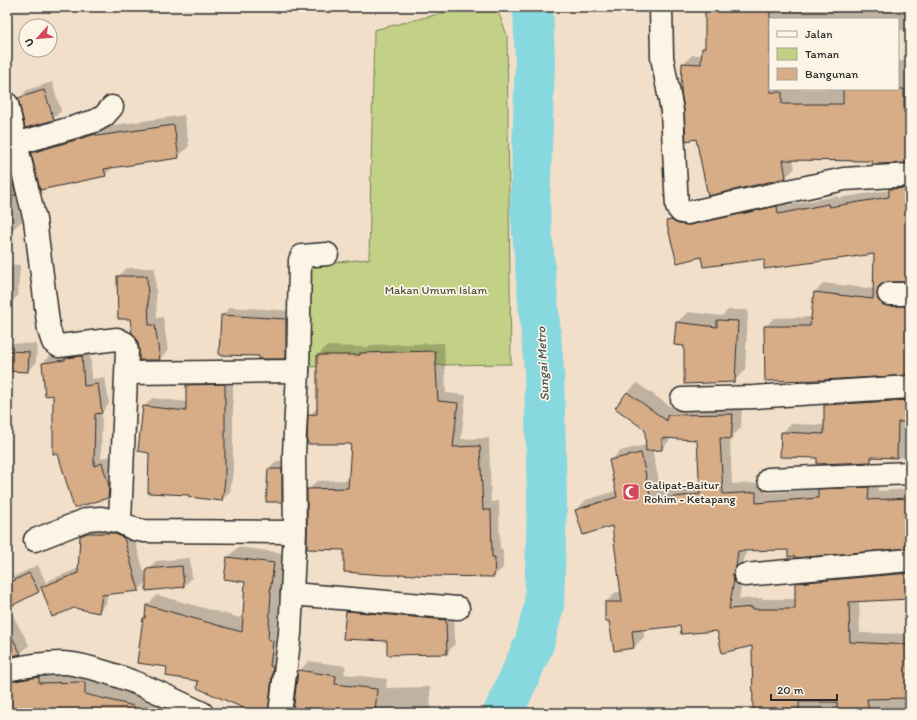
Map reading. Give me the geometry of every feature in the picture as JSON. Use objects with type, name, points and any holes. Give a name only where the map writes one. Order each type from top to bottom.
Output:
[{"type":"street","points":[[661,7],[662,57],[672,111],[678,207],[681,212],[687,213],[844,179],[910,175]]},
{"type":"street","points":[[7,104],[11,145],[35,220],[48,330],[53,342],[59,346],[119,339],[125,343],[128,351],[120,522]]},
{"type":"street","points":[[11,145],[95,121],[104,116],[112,107]]},
{"type":"street","points":[[280,713],[290,634],[295,532],[294,454],[298,371],[300,260],[302,256],[327,254]]},
{"type":"street","points":[[127,372],[298,371]]},
{"type":"street","points":[[682,399],[754,397],[910,387]]},
{"type":"street","points":[[769,479],[910,473]]},
{"type":"street","points":[[35,540],[88,519],[101,518],[120,522],[144,531],[295,532]]},
{"type":"street","points":[[745,575],[910,560]]},
{"type":"street","points":[[292,594],[458,608]]},
{"type":"street","points":[[7,670],[41,664],[62,663],[80,665],[117,675],[148,687],[202,713]]},
{"type":"green space","name":"Makan Umum Islam","points":[[467,7],[496,7],[507,35],[511,364],[301,367],[307,265],[369,259],[374,30]]},
{"type":"building","points":[[705,7],[770,7],[770,92],[782,92],[782,104],[843,104],[843,90],[904,89],[904,113],[910,113],[910,163],[872,164],[872,161],[783,160],[786,178],[708,196],[696,139],[686,141],[681,91],[682,63],[701,64],[702,48],[705,48]]},
{"type":"building","points":[[44,90],[54,120],[25,128],[18,98]]},
{"type":"building","points":[[174,125],[179,158],[104,169],[106,176],[40,190],[31,153],[96,134],[97,136]]},
{"type":"building","points":[[7,160],[16,195],[7,197]]},
{"type":"building","points":[[910,188],[910,282],[883,283],[878,287],[877,294],[878,300],[883,305],[910,306],[910,375],[823,380],[765,381],[764,326],[810,326],[814,292],[873,299],[874,254],[764,269],[764,259],[703,267],[701,257],[677,263],[666,221],[671,220],[679,224],[690,225],[777,206],[778,214],[828,204],[829,207],[889,197],[889,189]]},
{"type":"building","points":[[117,276],[147,276],[149,325],[155,325],[160,360],[139,360],[139,348],[137,340],[132,333],[130,319],[118,319]]},
{"type":"building","points":[[221,315],[286,319],[286,359],[259,359],[259,356],[219,355]]},
{"type":"building","points":[[717,320],[738,321],[735,382],[684,384],[684,346],[674,345],[676,322],[717,327]]},
{"type":"building","points":[[7,351],[29,352],[28,372],[7,371]]},
{"type":"building","points":[[435,351],[438,401],[458,403],[453,447],[480,446],[483,510],[491,510],[492,557],[495,557],[494,577],[400,574],[385,575],[344,572],[344,550],[307,549],[307,489],[348,488],[351,444],[307,444],[308,415],[317,414],[317,355],[360,355],[360,353]]},
{"type":"building","points":[[82,356],[84,386],[98,384],[102,413],[95,414],[94,466],[102,463],[109,486],[108,498],[74,508],[58,454],[53,454],[53,395],[45,396],[42,363]]},
{"type":"building","points":[[225,384],[225,480],[222,501],[189,497],[189,495],[148,493],[149,453],[138,451],[143,406],[186,411],[186,385]]},
{"type":"building","points":[[627,392],[667,421],[667,415],[733,414],[731,439],[720,438],[723,494],[756,492],[756,503],[818,498],[818,489],[869,487],[868,500],[910,498],[910,548],[795,558],[795,556],[788,557],[788,550],[738,551],[729,609],[752,607],[752,609],[795,609],[795,583],[910,573],[910,599],[849,602],[850,642],[910,645],[910,698],[867,699],[869,713],[838,713],[837,702],[799,702],[799,710],[753,710],[752,646],[722,653],[717,631],[681,634],[680,626],[632,631],[634,648],[614,651],[609,621],[605,621],[605,602],[622,602],[612,526],[583,535],[575,510],[617,497],[609,460],[641,453],[651,500],[700,494],[697,440],[662,438],[662,450],[646,451],[645,430],[615,408]]},
{"type":"building","points":[[910,400],[910,422],[898,422],[897,458],[871,457],[871,462],[817,464],[817,458],[780,457],[781,432],[824,434],[824,405]]},
{"type":"building","points":[[268,469],[282,469],[282,502],[266,502]]},
{"type":"building","points":[[87,533],[113,533],[124,538],[139,591],[102,595],[99,613],[74,608],[52,617],[41,587],[78,573],[80,536]]},
{"type":"building","points":[[227,557],[274,563],[270,592],[268,639],[273,641],[270,666],[273,667],[268,713],[255,713],[197,688],[198,681],[166,676],[167,667],[137,663],[146,605],[242,632],[245,582],[224,579]]},
{"type":"building","points":[[182,566],[184,587],[146,591],[146,569]]},
{"type":"building","points":[[29,573],[39,592],[7,608],[7,584]]},
{"type":"building","points":[[346,611],[446,620],[447,654],[387,655],[387,641],[343,639]]},
{"type":"building","points":[[7,628],[21,654],[7,657]]},
{"type":"building","points":[[298,670],[336,676],[335,684],[377,689],[375,713],[293,713]]},
{"type":"building","points":[[39,677],[39,683],[85,682],[85,694],[134,706],[134,713],[7,713],[7,682]]},
{"type":"waterway","name":"Sungai Metro","points":[[503,713],[534,644],[544,606],[547,503],[544,369],[530,208],[535,62],[533,7]]},
{"type":"place","name":"Galipat-Baitur Rohim - Ketapang","points":[[631,492]]}]
